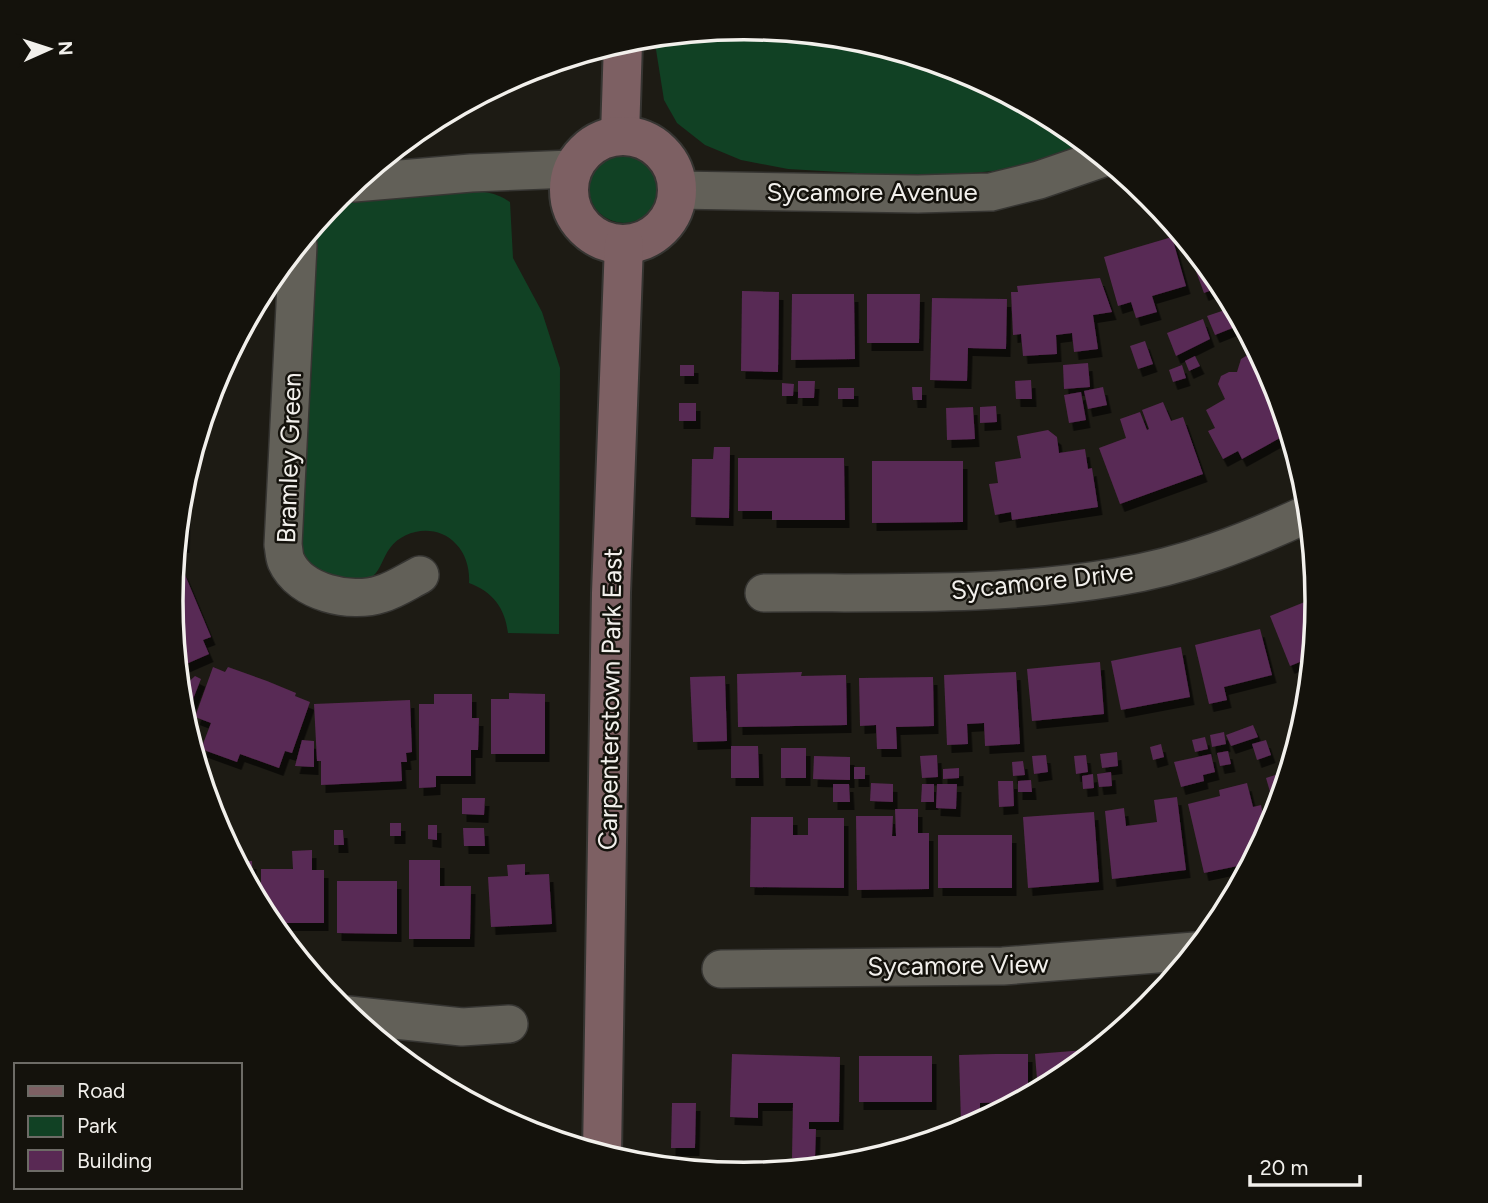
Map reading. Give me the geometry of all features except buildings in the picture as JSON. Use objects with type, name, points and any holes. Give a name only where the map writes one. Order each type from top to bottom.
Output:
[{"type":"street","points":[[620,135],[622,54]]},
{"type":"street","points":[[620,135],[638,137],[654,145],[667,157],[675,173],[675,207],[667,222],[655,234],[624,244],[606,241],[590,233],[578,220],[571,204],[569,187],[572,169],[591,145],[605,138],[620,135]]},
{"type":"street","name":"Sycamore Avenue","points":[[677,190],[918,194],[990,192],[1039,180],[1093,162]]},
{"type":"street","points":[[372,181],[471,173],[572,169]]},
{"type":"street","name":"Carpenterstown Park East","points":[[602,1145],[611,593],[624,244]]},
{"type":"street","name":"Bramley Green","points":[[297,262],[283,545],[286,560],[304,581],[330,593],[350,598],[368,598],[384,594],[420,575]]},
{"type":"street","name":"Sycamore Drive","points":[[765,593],[963,592],[1116,578],[1209,555],[1298,518]]},
{"type":"street","name":"Sycamore View","points":[[721,969],[1003,966],[1182,952]]},
{"type":"street","points":[[368,1017],[462,1027],[509,1024]]},
{"type":"green space","points":[[744,40],[817,45],[889,59],[959,83],[1025,115],[1076,149],[1015,169],[950,175],[909,176],[788,169],[741,160],[705,145],[677,123],[664,100],[656,48],[707,41]]},
{"type":"green space","points":[[624,153],[643,159],[653,169],[659,188],[653,207],[643,217],[624,223],[605,217],[595,207],[589,188],[595,169],[605,159]]},
{"type":"green space","points":[[456,190],[491,193],[510,202],[513,258],[542,312],[560,368],[559,634],[508,633],[501,609],[485,591],[469,583],[465,557],[456,544],[440,533],[422,531],[404,536],[390,548],[373,576],[358,582],[340,580],[322,573],[309,563],[303,552],[299,532],[311,383],[315,239],[351,202]]}]
